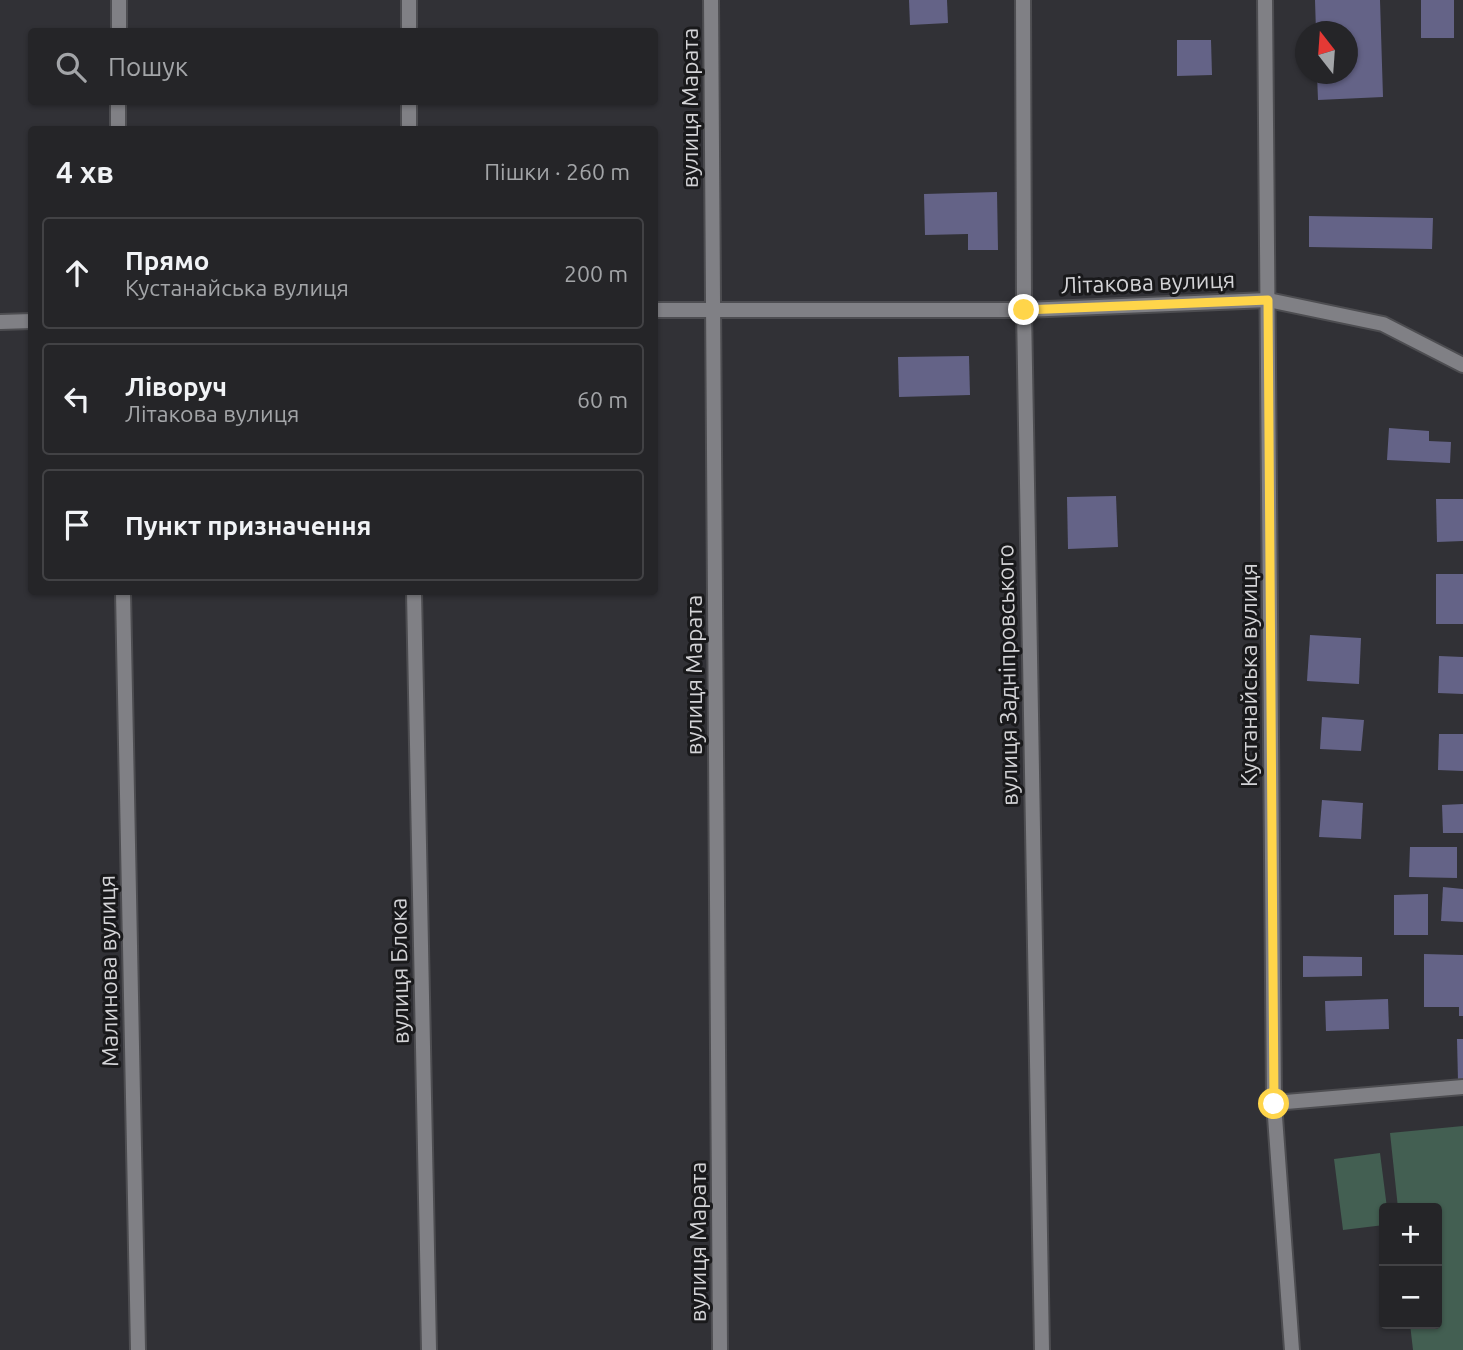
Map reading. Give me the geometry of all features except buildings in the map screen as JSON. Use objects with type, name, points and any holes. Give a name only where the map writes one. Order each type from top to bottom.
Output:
[{"type":"street","points":[[119,0],[119,28]]},
{"type":"street","points":[[409,0],[409,28]]},
{"type":"street","name":"вулиця Марата","points":[[711,0],[720,1350]]},
{"type":"street","name":"вулиця Задніпровського","points":[[1023,0],[1024,310],[1042,1350]]},
{"type":"street","name":"Кустанайська вулиця","points":[[1265,0],[1274,1104],[1292,1350]]},
{"type":"street","points":[[118,105],[118,126]]},
{"type":"street","points":[[409,105],[409,126]]},
{"type":"street","name":"Літакова вулиця","points":[[658,310],[1024,310],[1268,300],[1383,324],[1463,365]]},
{"type":"street","points":[[0,322],[28,321]]},
{"type":"street","name":"Малинова вулиця","points":[[123,595],[138,1350]]},
{"type":"street","name":"вулиця Блока","points":[[414,595],[429,1350]]},
{"type":"street","points":[[1274,1104],[1463,1087]]},
{"type":"green space","points":[[1463,1126],[1463,1350],[1413,1350],[1411,1329],[1442,1329],[1442,1203],[1397,1203],[1390,1133]]},
{"type":"green space","points":[[1380,1153],[1386,1203],[1379,1203],[1379,1226],[1343,1230],[1334,1159]]},
{"type":"route","points":[[1024,310],[1268,300],[1274,1104]]}]
